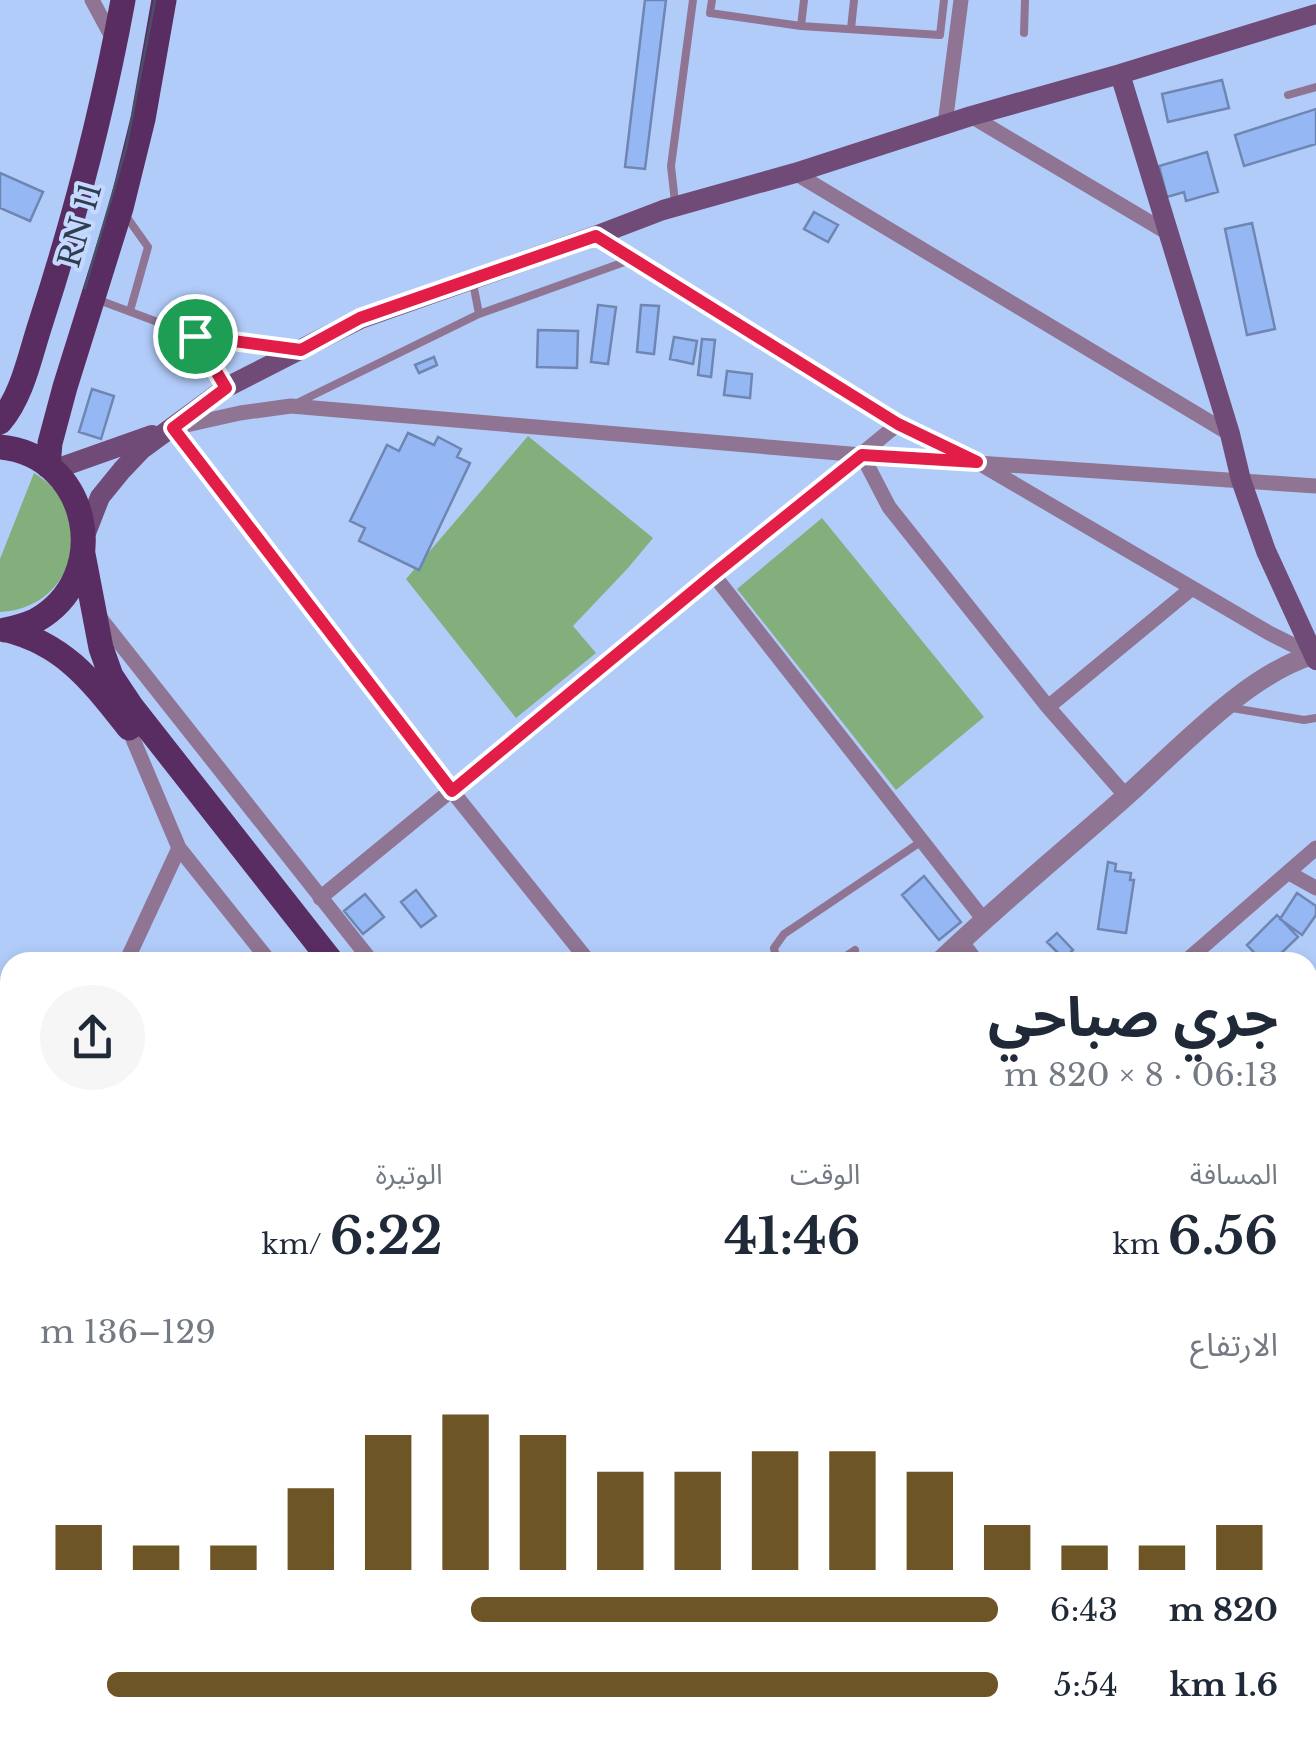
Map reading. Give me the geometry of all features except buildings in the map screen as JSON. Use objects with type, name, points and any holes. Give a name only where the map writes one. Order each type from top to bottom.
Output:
[{"type":"main road","name":"RN 11","points":[[0,422],[22,381],[63,255],[94,138],[123,0]]},
{"type":"main road","name":"RN 11","points":[[50,468],[58,413],[121,208],[143,119],[164,0]]},
{"type":"main road","points":[[4,630],[34,621],[57,604],[74,581],[100,498],[141,450],[226,388],[360,318],[675,207],[1316,14]]},
{"type":"main road","points":[[1120,74],[1230,434],[1240,480],[1266,551],[1315,656]]},
{"type":"main road","points":[[50,468],[173,428]]},
{"type":"main road","points":[[0,447],[18,449],[50,468],[70,490],[78,505],[92,608],[111,676],[324,952]]},
{"type":"main road","points":[[4,630],[32,636],[83,672],[303,952]]},
{"type":"street","points":[[92,0],[115,42]]},
{"type":"street","points":[[945,124],[961,0]]},
{"type":"street","points":[[971,116],[1168,233]]},
{"type":"street","points":[[796,172],[1230,434]]},
{"type":"street","points":[[596,236],[898,424],[977,462],[1192,589],[1315,656]]},
{"type":"street","points":[[580,952],[173,428],[291,406],[862,455],[1316,486]]},
{"type":"street","points":[[320,898],[898,424]]},
{"type":"street","points":[[862,455],[889,507],[1048,707],[1126,796]]},
{"type":"street","points":[[714,574],[984,920]]},
{"type":"street","points":[[1048,707],[1192,589]]},
{"type":"street","points":[[92,608],[364,952]]},
{"type":"street","points":[[949,952],[1226,706],[1284,666],[1315,656]]},
{"type":"street","points":[[127,725],[178,848],[262,952]]},
{"type":"street","points":[[131,952],[178,848]]},
{"type":"street","points":[[1197,952],[1316,848]]},
{"type":"street","points":[[1289,873],[1316,888]]},
{"type":"street","points":[[960,941],[969,952]]},
{"type":"lane","points":[[675,207],[671,166],[693,0]]},
{"type":"lane","points":[[712,0],[710,13],[801,26],[940,35],[944,0]]},
{"type":"lane","points":[[801,26],[804,0]]},
{"type":"lane","points":[[851,29],[854,0]]},
{"type":"lane","points":[[1024,33],[1025,0]]},
{"type":"lane","points":[[1288,95],[1316,87]]},
{"type":"lane","points":[[121,208],[148,247],[130,312]]},
{"type":"lane","points":[[291,406],[478,314],[632,259]]},
{"type":"lane","points":[[472,280],[478,314]]},
{"type":"lane","points":[[93,298],[195,336],[301,350]]},
{"type":"lane","points":[[195,336],[226,388]]},
{"type":"lane","points":[[1226,706],[1266,715],[1316,718]]},
{"type":"lane","points":[[775,952],[784,934],[922,840]]},
{"type":"green space","points":[[528,436],[653,538],[573,626],[596,653],[516,718],[406,579]]},
{"type":"green space","points":[[34,473],[54,490],[67,510],[71,555],[62,576],[47,594],[27,606],[0,612],[0,559]]},
{"type":"green space","points":[[822,518],[984,717],[896,790],[737,589]]},
{"type":"tram line","points":[[85,288],[126,148],[155,0]]},
{"type":"route","points":[[596,236],[898,424],[977,462],[862,455],[452,791],[173,428],[226,388],[195,336],[301,350],[360,318],[596,236]]}]
